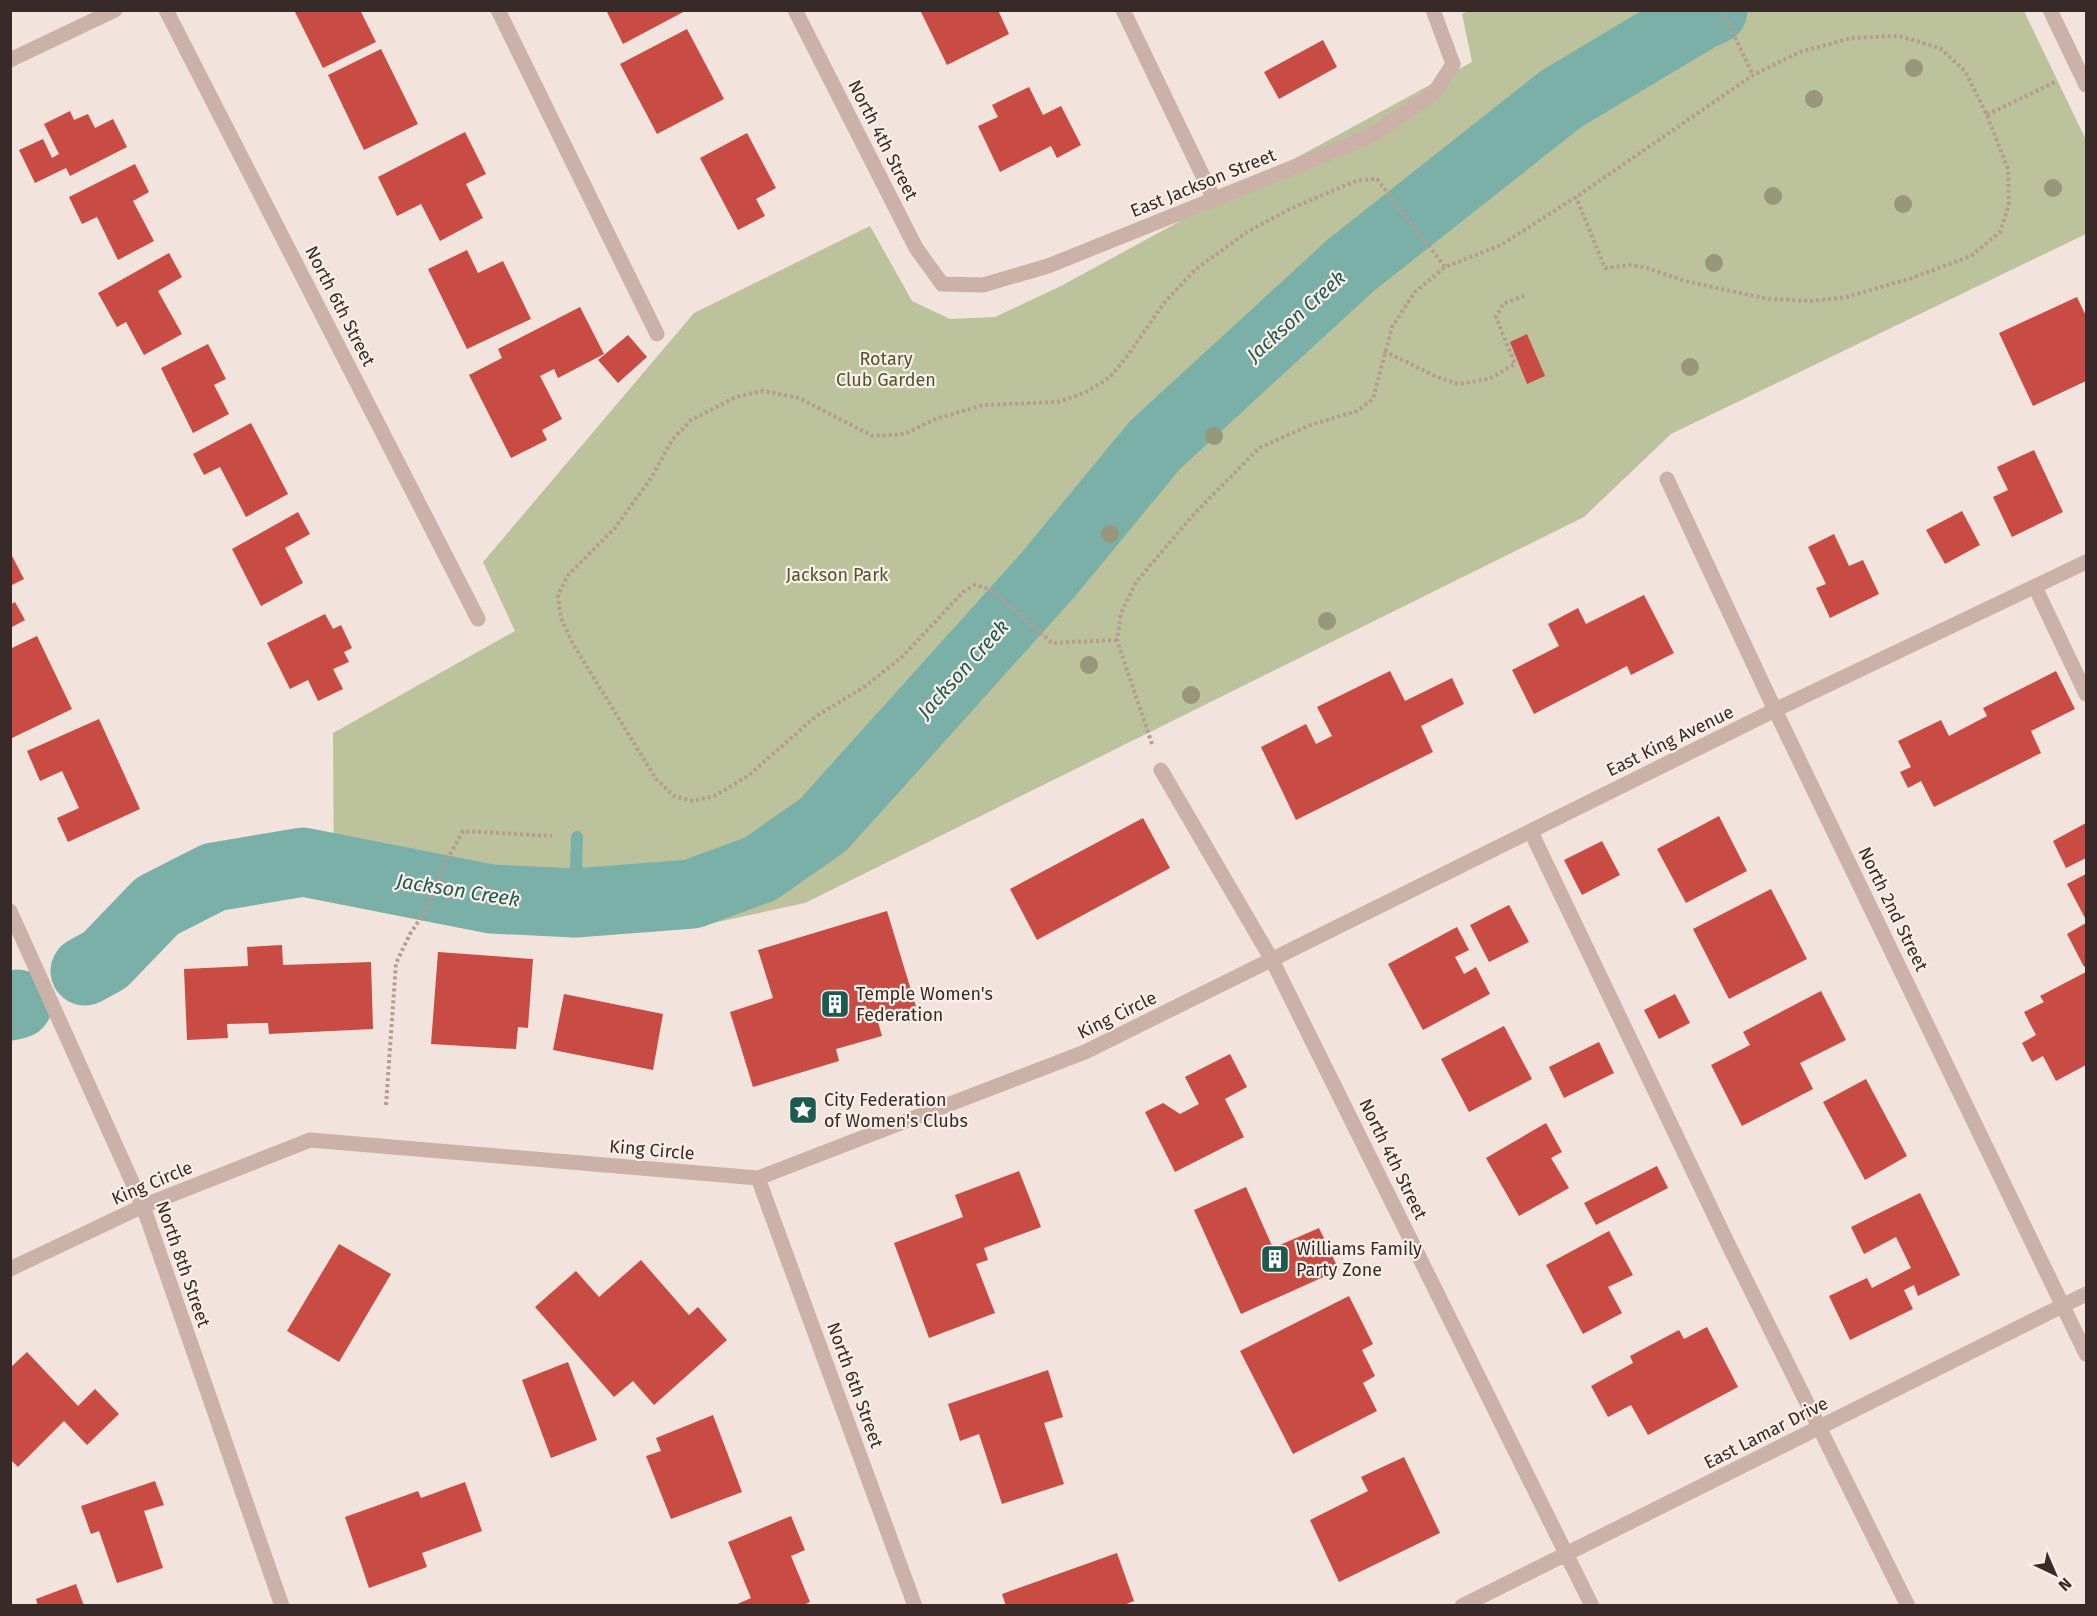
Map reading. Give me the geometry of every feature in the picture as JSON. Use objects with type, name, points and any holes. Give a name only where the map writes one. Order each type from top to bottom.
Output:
[{"type":"street","points":[[10,60],[115,10]]},
{"type":"street","name":"North 6th Street","points":[[166,10],[478,619]]},
{"type":"street","points":[[498,10],[657,334]]},
{"type":"street","name":"North 4th Street","points":[[795,10],[916,248],[942,284]]},
{"type":"street","points":[[1123,10],[1214,199]]},
{"type":"street","name":"East Jackson Street","points":[[942,284],[983,285],[1048,266],[1371,136],[1434,93],[1453,64],[1433,10]]},
{"type":"street","points":[[2050,10],[2086,85]]},
{"type":"street","name":"North 2nd Street","points":[[1667,479],[1775,710],[2086,1354]]},
{"type":"street","name":"East King Avenue","points":[[1272,960],[1775,710],[2086,562]]},
{"type":"street","points":[[2035,586],[2086,694]]},
{"type":"street","name":"North 4th Street","points":[[1161,770],[1272,960],[1592,1605]]},
{"type":"street","points":[[1531,832],[1730,1248],[1908,1605]]},
{"type":"street","name":"North 8th Street","points":[[10,911],[143,1206],[282,1605]]},
{"type":"street","name":"King Circle","points":[[10,1269],[143,1206],[310,1140],[758,1178],[1085,1052],[1272,960]]},
{"type":"street","name":"North 6th Street","points":[[758,1178],[915,1605]]},
{"type":"street","name":"East Lamar Drive","points":[[1462,1605],[2086,1294]]},
{"type":"path","points":[[1722,10],[1754,75]]},
{"type":"path","points":[[1161,770],[1117,639],[1121,613],[1136,582],[1195,513],[1259,448],[1310,425],[1357,411],[1373,399],[1392,327],[1415,292],[1444,267],[1502,245],[1754,75],[1800,52],[1851,38],[1899,36],[1940,48],[1965,71],[1987,116],[2008,169],[2009,205],[2000,232],[1971,256],[1912,278],[1847,297],[1812,301],[1768,299],[1685,281],[1631,265],[1605,268],[1576,197]]},
{"type":"path","points":[[1987,116],[2058,80]]},
{"type":"path","points":[[1117,639],[1052,644],[992,590],[975,585],[963,592],[901,658],[864,687],[815,717],[748,776],[714,796],[693,801],[674,795],[656,779],[573,644],[561,618],[558,595],[568,575],[615,528],[651,478],[672,440],[691,420],[736,397],[763,391],[799,398],[873,436],[905,434],[942,417],[983,405],[1058,402],[1084,393],[1108,378],[1128,355],[1164,303],[1195,270],[1247,232],[1292,208],[1358,180],[1377,178],[1444,267]]},
{"type":"path","points":[[1384,351],[1435,376],[1458,384],[1489,379],[1515,364],[1496,318],[1503,304],[1526,295]]},
{"type":"path","points":[[386,1106],[396,963],[410,934],[426,910],[445,863],[463,831],[552,836]]},
{"type":"green space","name":"Jackson Park","points":[[1468,11],[2024,11],[2086,140],[2086,234],[1671,434],[1584,517],[805,903],[685,929],[334,881],[333,733],[515,631],[483,562],[694,313],[870,226],[912,301],[950,319],[995,317],[1061,286],[1472,62],[1462,14]]},
{"type":"building","points":[[294,10],[360,10],[376,42],[323,68]]},
{"type":"building","points":[[606,10],[687,10],[623,44]]},
{"type":"building","points":[[920,10],[998,10],[1009,34],[947,65]]},
{"type":"building","points":[[687,29],[724,99],[657,134],[620,64]]},
{"type":"building","points":[[1323,40],[1337,67],[1279,99],[1264,72]]},
{"type":"building","points":[[381,49],[418,124],[364,150],[328,75]]},
{"type":"building","points":[[1029,87],[1043,115],[1061,106],[1081,145],[1057,158],[1051,146],[1000,172],[978,126],[998,117],[992,105]]},
{"type":"building","points":[[70,111],[74,120],[88,114],[95,128],[113,119],[127,147],[70,176],[66,168],[35,183],[19,150],[43,139],[52,158],[59,154],[44,124]]},
{"type":"building","points":[[465,132],[486,174],[466,184],[483,218],[440,241],[421,204],[397,216],[378,177]]},
{"type":"building","points":[[747,133],[776,188],[756,199],[765,216],[738,230],[700,158]]},
{"type":"building","points":[[135,164],[149,192],[133,201],[154,241],[118,260],[97,217],[82,224],[69,197]]},
{"type":"building","points":[[467,250],[478,273],[503,261],[531,319],[467,349],[428,269]]},
{"type":"building","points":[[169,253],[182,277],[158,291],[182,334],[144,355],[126,322],[117,327],[98,293]]},
{"type":"building","points":[[2077,297],[2086,316],[2086,381],[2033,406],[1999,333]]},
{"type":"building","points":[[580,307],[604,354],[558,378],[554,369],[540,376],[562,419],[542,430],[547,440],[511,458],[469,375],[502,358],[498,349]]},
{"type":"building","points":[[1527,334],[1545,376],[1527,384],[1510,342]]},
{"type":"building","points":[[628,335],[647,357],[618,383],[598,360]]},
{"type":"building","points":[[208,344],[226,379],[214,385],[229,414],[193,433],[161,368]]},
{"type":"building","points":[[251,423],[288,494],[246,517],[220,467],[204,475],[193,454]]},
{"type":"building","points":[[2034,450],[2063,512],[2012,537],[1993,497],[2008,490],[1997,467]]},
{"type":"building","points":[[1962,511],[1980,545],[1945,564],[1926,530]]},
{"type":"building","points":[[298,512],[310,534],[285,548],[303,583],[261,606],[232,549]]},
{"type":"building","points":[[1834,534],[1849,566],[1863,560],[1879,594],[1830,618],[1816,588],[1826,584],[1808,547]]},
{"type":"building","points":[[10,552],[24,579],[10,586]]},
{"type":"building","points":[[1644,595],[1674,653],[1631,675],[1627,666],[1534,714],[1512,670],[1559,646],[1548,624],[1578,608],[1586,624]]},
{"type":"building","points":[[15,602],[25,620],[10,628],[10,605]]},
{"type":"building","points":[[325,614],[333,629],[341,625],[352,648],[344,652],[349,662],[333,669],[343,689],[318,701],[308,680],[290,689],[267,643]]},
{"type":"building","points":[[37,636],[72,709],[10,739],[10,649]]},
{"type":"building","points":[[1390,671],[1405,701],[1452,678],[1464,704],[1421,726],[1433,752],[1296,820],[1261,747],[1306,724],[1316,744],[1332,736],[1317,707]]},
{"type":"building","points":[[2056,671],[2075,709],[2031,731],[2041,753],[1934,807],[1921,781],[1908,788],[1900,772],[1911,767],[1898,741],[1941,720],[1949,736],[1987,716],[1983,708]]},
{"type":"building","points":[[99,719],[140,809],[68,842],[57,818],[79,808],[62,771],[40,781],[27,751]]},
{"type":"building","points":[[1719,816],[1747,871],[1686,903],[1657,849]]},
{"type":"building","points":[[1143,818],[1170,868],[1037,940],[1010,889]]},
{"type":"building","points":[[2086,823],[2086,858],[2066,868],[2053,841]]},
{"type":"building","points":[[1602,841],[1620,875],[1582,895],[1564,860]]},
{"type":"building","points":[[2086,874],[2086,917],[2085,918],[2067,884]]},
{"type":"building","points":[[1771,889],[1807,959],[1729,999],[1693,929]]},
{"type":"building","points":[[1509,905],[1529,942],[1489,962],[1470,925]]},
{"type":"building","name":"Temple Women's Federation","points":[[887,911],[917,1010],[878,1022],[882,1036],[836,1049],[839,1061],[753,1087],[730,1012],[773,998],[758,950]]},
{"type":"building","points":[[2086,923],[2086,965],[2084,967],[2067,934]]},
{"type":"building","points":[[1457,927],[1469,950],[1455,957],[1464,974],[1476,967],[1490,994],[1423,1030],[1388,964]]},
{"type":"building","points":[[282,945],[283,965],[371,962],[373,1029],[269,1034],[268,1023],[227,1024],[228,1038],[187,1040],[184,969],[248,966],[247,947]]},
{"type":"building","points":[[438,952],[533,959],[528,1028],[518,1027],[516,1049],[431,1044]]},
{"type":"building","points":[[2086,972],[2086,1065],[2056,1081],[2043,1056],[2032,1062],[2022,1043],[2036,1035],[2024,1012],[2044,1002],[2040,996]]},
{"type":"building","points":[[1821,991],[1846,1040],[1800,1063],[1813,1089],[1742,1126],[1711,1065],[1750,1045],[1743,1032]]},
{"type":"building","points":[[564,994],[663,1014],[653,1070],[553,1050]]},
{"type":"building","points":[[1675,994],[1690,1023],[1659,1039],[1644,1010]]},
{"type":"building","points":[[1504,1026],[1532,1079],[1469,1112],[1441,1059]]},
{"type":"building","points":[[1599,1042],[1614,1073],[1564,1098],[1549,1067]]},
{"type":"building","points":[[1230,1054],[1247,1087],[1225,1099],[1244,1137],[1175,1172],[1145,1112],[1163,1103],[1180,1114],[1199,1104],[1185,1077]]},
{"type":"building","points":[[1866,1079],[1907,1156],[1865,1180],[1823,1102]]},
{"type":"building","points":[[1546,1123],[1562,1152],[1551,1158],[1569,1188],[1519,1216],[1486,1158]]},
{"type":"building","points":[[1657,1166],[1668,1188],[1596,1225],[1584,1203]]},
{"type":"building","points":[[1019,1171],[1041,1227],[984,1248],[988,1260],[976,1264],[995,1313],[929,1338],[894,1243],[963,1217],[955,1195]]},
{"type":"building","name":"Williams Family Party Zone","points":[[1246,1187],[1273,1248],[1319,1228],[1339,1270],[1241,1314],[1194,1210]]},
{"type":"building","points":[[1920,1193],[1960,1275],[1918,1296],[1914,1285],[1904,1290],[1913,1309],[1850,1340],[1829,1296],[1867,1278],[1872,1288],[1911,1268],[1896,1237],[1864,1254],[1851,1227]]},
{"type":"building","points":[[1609,1231],[1633,1275],[1608,1287],[1622,1313],[1583,1334],[1546,1265]]},
{"type":"building","points":[[339,1244],[391,1274],[339,1362],[287,1331]]},
{"type":"building","points":[[641,1260],[689,1315],[698,1307],[727,1340],[654,1405],[633,1381],[614,1397],[535,1307],[576,1271],[599,1297]]},
{"type":"building","points":[[1349,1296],[1373,1344],[1362,1350],[1375,1376],[1363,1383],[1377,1411],[1293,1454],[1240,1351]]},
{"type":"building","points":[[1707,1327],[1738,1387],[1648,1435],[1631,1405],[1608,1417],[1591,1386],[1633,1363],[1630,1356],[1679,1330],[1684,1339]]},
{"type":"building","points":[[27,1352],[78,1406],[95,1389],[119,1414],[87,1445],[64,1421],[18,1467],[10,1459],[10,1368]]},
{"type":"building","points":[[568,1362],[597,1440],[551,1458],[522,1380]]},
{"type":"building","points":[[1048,1370],[1063,1417],[1044,1423],[1064,1484],[1002,1504],[979,1434],[960,1441],[948,1404]]},
{"type":"building","points":[[713,1415],[742,1492],[671,1519],[646,1456],[661,1451],[656,1438]]},
{"type":"building","points":[[1404,1457],[1440,1533],[1339,1582],[1310,1520],[1368,1491],[1361,1477]]},
{"type":"building","points":[[155,1481],[164,1505],[144,1511],[163,1568],[117,1583],[99,1531],[91,1534],[81,1506]]},
{"type":"building","points":[[465,1482],[482,1531],[422,1553],[427,1567],[369,1588],[345,1517],[418,1491],[421,1498]]},
{"type":"building","points":[[791,1516],[805,1550],[791,1556],[810,1602],[801,1606],[733,1606],[751,1598],[728,1542]]},
{"type":"building","points":[[1117,1553],[1134,1601],[1122,1606],[1006,1606],[1002,1594]]},
{"type":"building","points":[[76,1584],[84,1606],[38,1606],[36,1599]]},
{"type":"waterway","name":"Jackson Creek","points":[[85,971],[105,960],[157,906],[214,877],[303,862],[491,899],[575,903],[692,894],[760,869],[823,825],[1047,576],[1155,445],[1351,265],[1561,99],[1713,10]]},
{"type":"waterway","points":[[575,903],[577,837]]},
{"type":"waterway","name":"Jackson Creek","points":[[10,1006],[18,1004]]},
{"type":"place","name":"Temple Women's Federation","points":[[835,1004]]},
{"type":"place","name":"City Federation of Women's Clubs","points":[[803,1110]]},
{"type":"place","name":"Williams Family Party Zone","points":[[1275,1259]]},
{"type":"park label","name":"Rotary Club Garden","points":[[886,370]]}]
